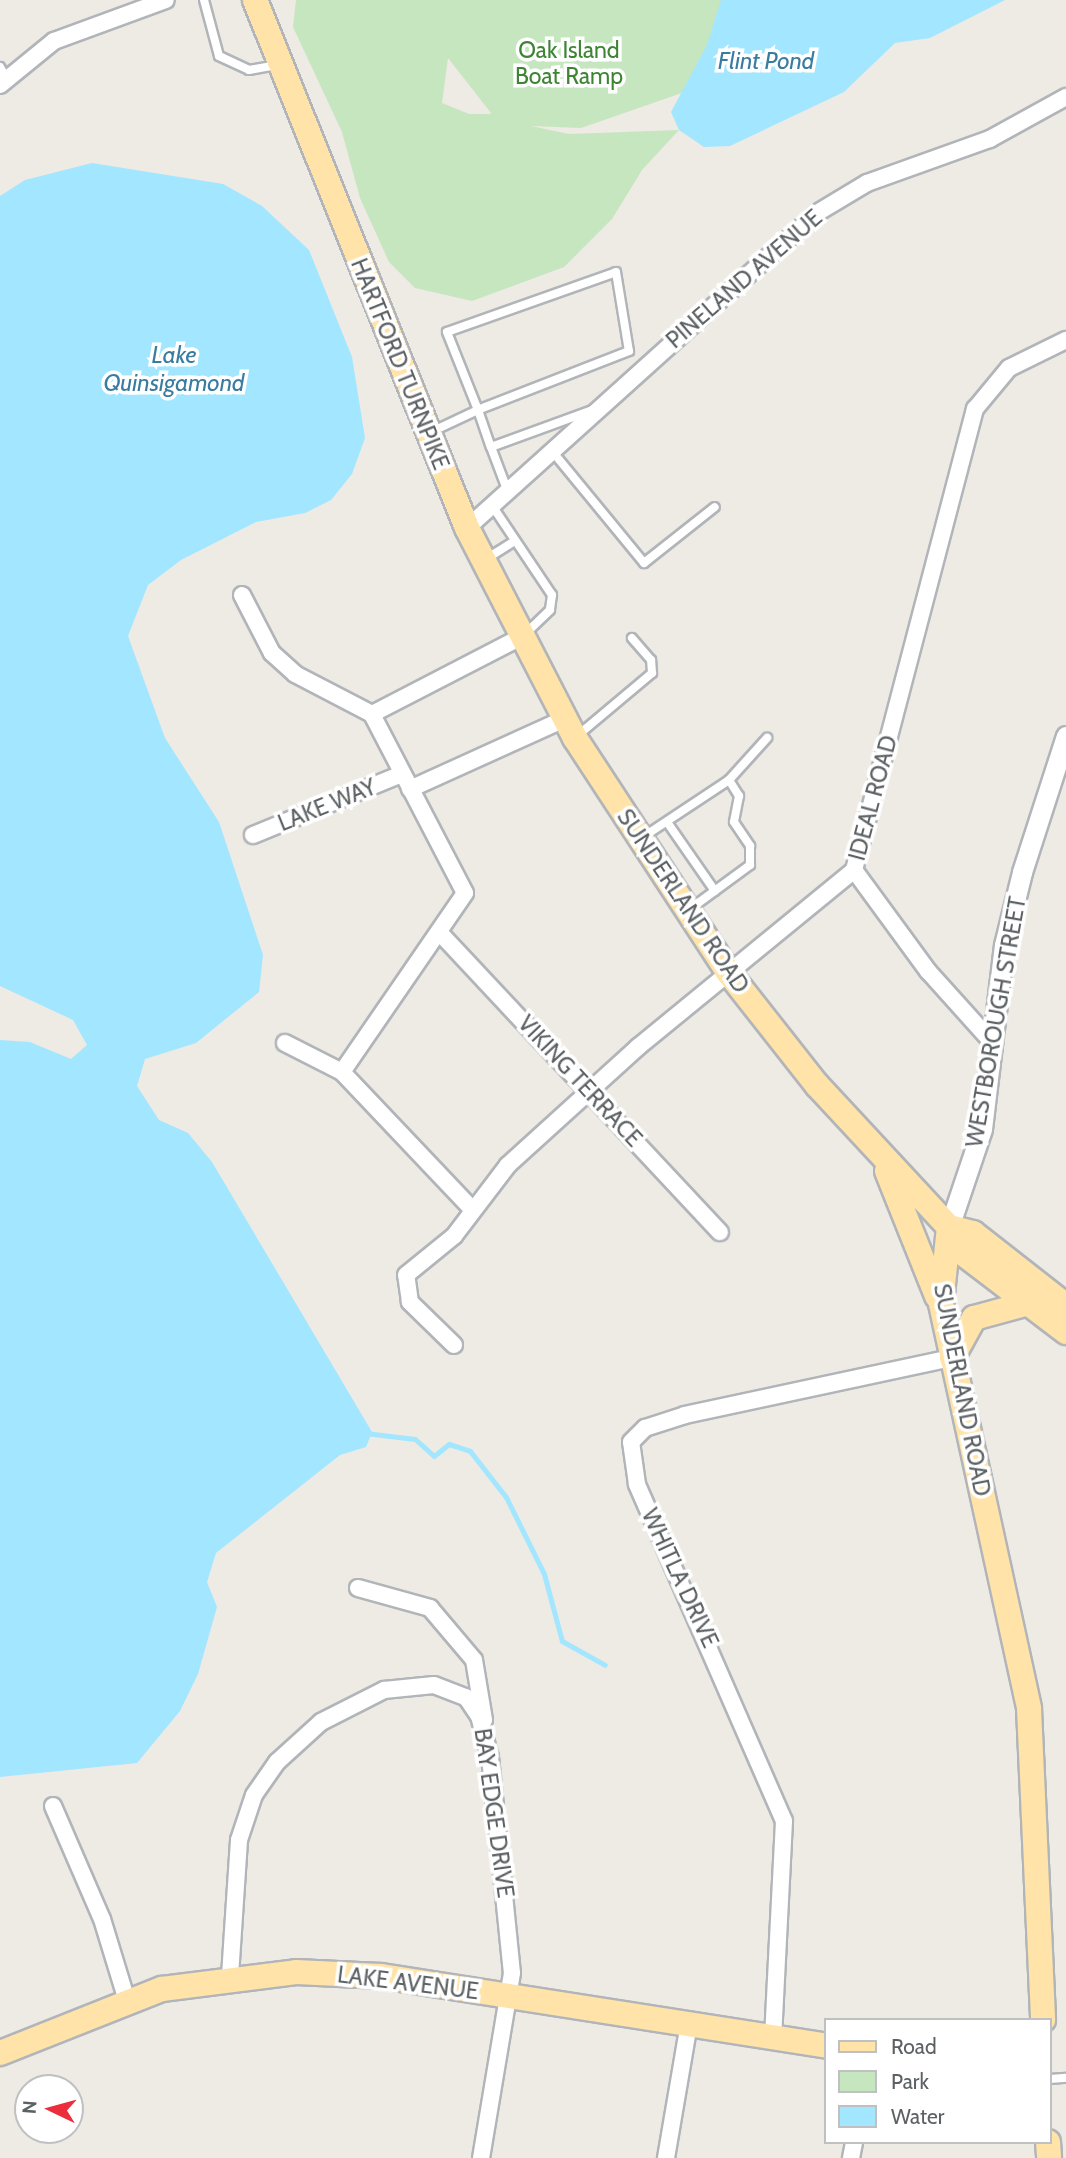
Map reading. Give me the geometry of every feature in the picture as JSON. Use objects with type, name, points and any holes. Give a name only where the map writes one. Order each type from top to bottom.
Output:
[{"type":"main road","name":"HARTFORD TURNPIKE","points":[[255,0],[467,528],[570,729]]},
{"type":"main road","name":"SUNDERLAND ROAD","points":[[570,729],[640,840],[729,972],[886,1167],[949,1227],[941,1304],[1029,1709],[1043,2018]]},
{"type":"main road","points":[[886,1167],[941,1304]]},
{"type":"main road","points":[[949,1227],[961,1252],[1066,1332]]},
{"type":"main road","points":[[949,1227],[973,1233],[1066,1306]]},
{"type":"main road","points":[[952,1358],[974,1318],[1029,1304]]},
{"type":"main road","name":"LAKE AVENUE","points":[[0,2053],[127,2001],[229,1976],[372,1975],[824,2046]]},
{"type":"street","points":[[2,77],[65,36],[166,0]]},
{"type":"street","name":"PINELAND AVENUE","points":[[467,528],[509,495],[597,408],[831,203],[990,139],[1066,97]]},
{"type":"street","name":"IDEAL ROAD","points":[[454,1345],[422,1318],[403,1282],[453,1237],[471,1208],[590,1092],[729,972],[854,870],[975,409],[1009,368],[1066,340]]},
{"type":"street","points":[[242,595],[281,661],[372,714],[465,894],[342,1072]]},
{"type":"street","points":[[372,714],[521,637]]},
{"type":"street","points":[[410,789],[570,729]]},
{"type":"street","name":"WESTBOROUGH STREET","points":[[949,1227],[982,1129],[1004,945],[1058,779],[1066,736]]},
{"type":"street","name":"LAKE WAY","points":[[253,835],[402,774]]},
{"type":"street","points":[[854,870],[928,971],[992,1042]]},
{"type":"street","name":"VIKING TERRACE","points":[[439,932],[720,1232]]},
{"type":"street","points":[[285,1043],[342,1072],[471,1208]]},
{"type":"street","name":"WHITLA DRIVE","points":[[773,2038],[783,1821],[637,1484],[631,1442],[645,1428],[685,1415],[952,1358]]},
{"type":"street","points":[[358,1588],[417,1599],[452,1631],[474,1660],[482,1685],[484,1733]]},
{"type":"street","name":"BAY EDGE DRIVE","points":[[229,1976],[239,1840],[254,1795],[290,1747],[345,1707],[401,1687],[458,1692],[480,1716],[484,1733],[509,1920],[513,1973],[505,1995],[481,2158]]},
{"type":"street","points":[[53,1806],[102,1919],[127,2001]]},
{"type":"street","points":[[666,2158],[689,2024]]},
{"type":"lane","points":[[204,0],[219,55],[249,70],[280,65]]},
{"type":"lane","points":[[428,434],[478,410],[629,351],[616,272],[447,332],[478,410],[509,495]]},
{"type":"lane","points":[[491,447],[597,408]]},
{"type":"lane","points":[[552,451],[644,563],[715,507]]},
{"type":"lane","points":[[494,507],[552,595],[550,610],[521,637]]},
{"type":"lane","points":[[483,561],[516,541]]},
{"type":"lane","points":[[570,729],[652,673],[651,660],[632,639]]},
{"type":"lane","points":[[640,840],[729,780],[767,738]]},
{"type":"lane","points":[[688,911],[750,865],[750,846],[734,822],[739,796],[729,780]]},
{"type":"lane","points":[[667,822],[715,891]]},
{"type":"green space","name":"Oak Island Boat Ramp","points":[[296,0],[760,0],[699,87],[581,128],[531,126],[569,134],[679,130],[642,170],[612,219],[564,267],[472,301],[415,288],[389,262],[360,198],[342,132],[293,27]],"holes":[[[448,58],[491,113],[469,114],[442,103]]]},
{"type":"water","name":"Flint Pond","points":[[721,0],[1005,0],[930,38],[895,43],[844,92],[730,146],[704,147],[679,130],[671,112],[707,45]]},
{"type":"water","name":"Lake Quinsigamond","points":[[92,163],[223,184],[262,206],[309,250],[352,357],[365,438],[352,474],[331,500],[305,513],[256,522],[181,560],[148,585],[128,636],[165,738],[219,822],[263,955],[259,992],[196,1043],[145,1059],[137,1086],[159,1120],[188,1133],[212,1162],[372,1432],[366,1447],[340,1455],[216,1553],[207,1582],[217,1607],[198,1674],[180,1711],[137,1763],[0,1777],[0,1040],[30,1042],[71,1059],[87,1045],[73,1020],[0,986],[0,196],[25,180]]},
{"type":"waterway","points":[[365,1433],[415,1439],[434,1456],[449,1444],[470,1451],[506,1497],[544,1574],[562,1641],[605,1665]]}]
